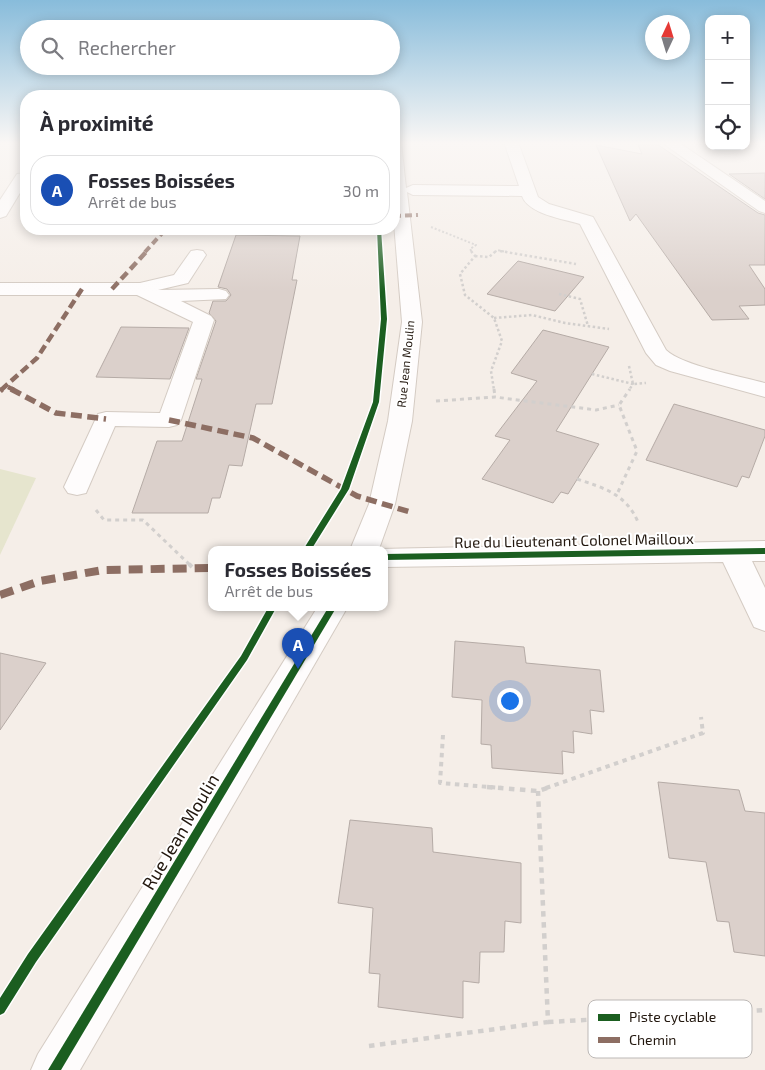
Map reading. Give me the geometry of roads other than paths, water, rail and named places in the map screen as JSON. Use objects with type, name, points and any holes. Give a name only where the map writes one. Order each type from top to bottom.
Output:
[{"type":"street","points":[[0,213],[13,192]]},
{"type":"street","points":[[527,192],[531,200],[537,204],[587,221],[657,353],[664,360],[765,390]]},
{"type":"street","points":[[741,192],[765,208]]},
{"type":"street","name":"Rue Jean Moulin","points":[[366,546],[382,504],[400,421],[412,322],[400,202]]},
{"type":"street","points":[[0,224],[20,211]]},
{"type":"street","points":[[148,292],[181,279],[197,255]]},
{"type":"street","points":[[0,289],[219,295]]},
{"type":"street","points":[[77,487],[106,419],[169,420],[204,320],[148,292]]},
{"type":"street","points":[[733,552],[765,619]]},
{"type":"street","name":"Rue du Lieutenant Colonel Mailloux","points":[[388,557],[765,552]]},
{"type":"street","name":"Rue Jean Moulin","points":[[54,1070],[330,611]]},
{"type":"place","name":"Fosses Boissées","points":[[298,669]]}]
